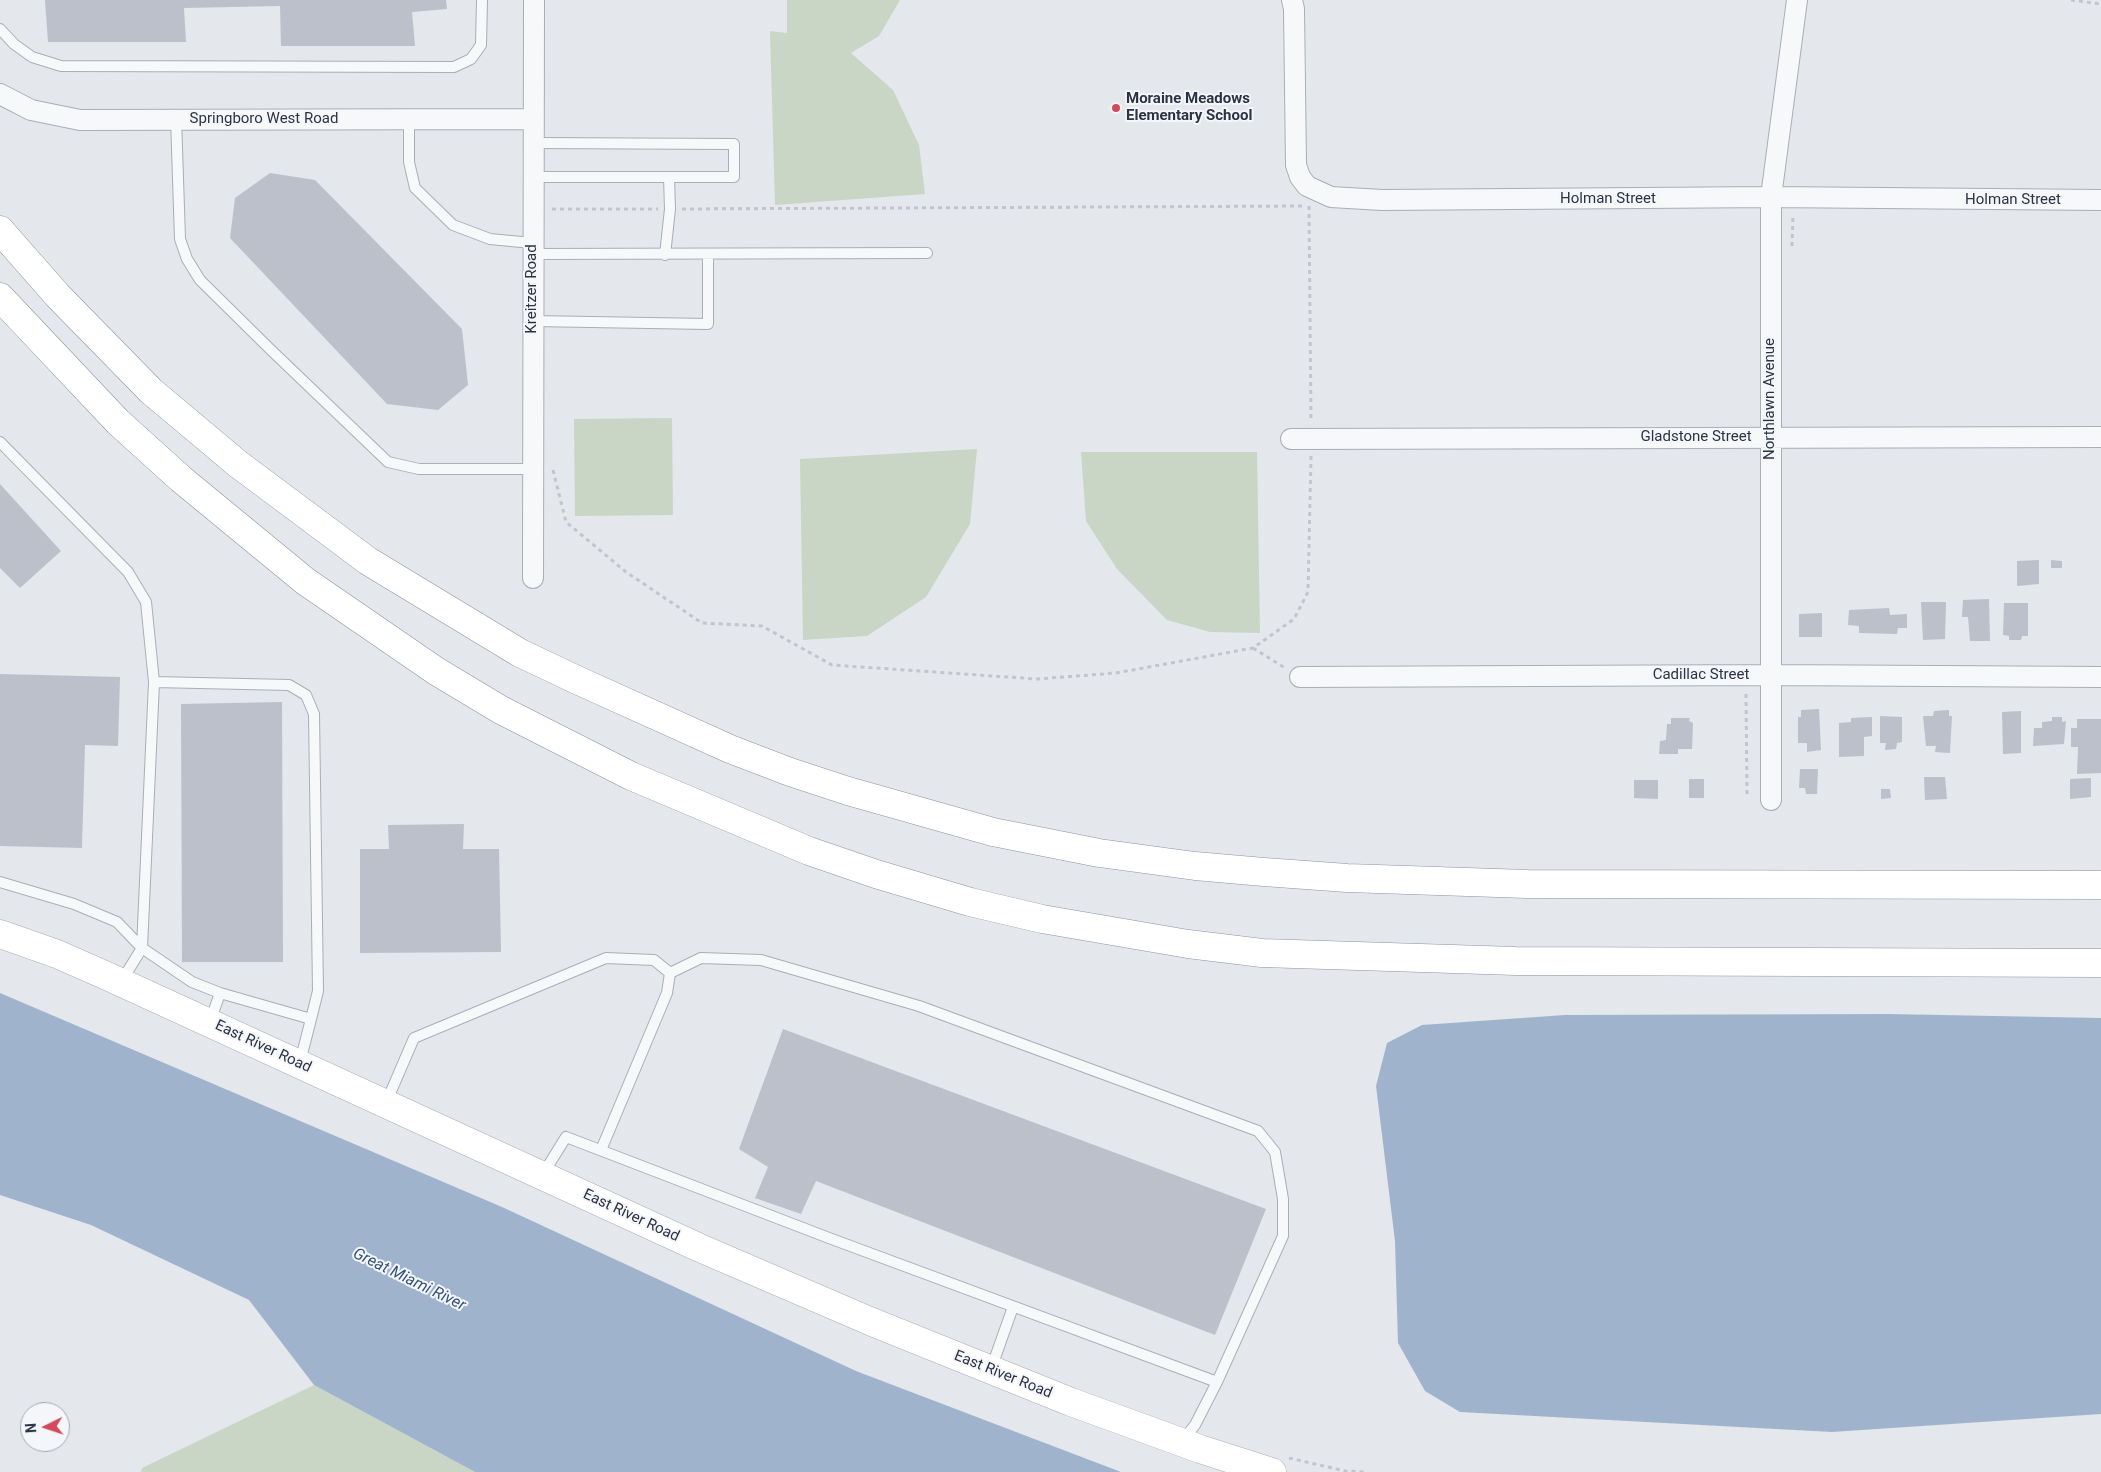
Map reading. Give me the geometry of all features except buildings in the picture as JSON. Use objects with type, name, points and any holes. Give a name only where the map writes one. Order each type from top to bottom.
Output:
[{"type":"main road","points":[[0,230],[64,302],[152,391],[238,464],[368,562],[520,653],[576,680],[730,749],[848,792],[994,832],[1099,853],[1196,866],[1283,874],[1527,884],[2101,885]]},
{"type":"main road","points":[[0,297],[118,422],[189,485],[304,582],[436,671],[501,710],[639,779],[809,851],[876,874],[970,902],[1042,919],[1188,944],[1262,953],[1516,961],[2101,963]]},
{"type":"main road","name":"East River Road","points":[[0,934],[58,954],[122,982],[700,1248],[991,1370],[1182,1442],[1276,1464]]},
{"type":"street","name":"Kreitzer Road","points":[[533,578],[532,248],[534,0]]},
{"type":"street","points":[[1292,0],[1294,10],[1296,165],[1300,177],[1308,186],[1313,200]]},
{"type":"street","name":"Northlawn Avenue","points":[[1771,800],[1771,197],[1797,0]]},
{"type":"street","name":"Springboro West Road","points":[[0,94],[31,110],[55,117],[80,120],[409,117],[533,119]]},
{"type":"street","name":"Holman Street","points":[[1313,200],[1331,197],[1382,200],[1771,197],[2101,200]]},
{"type":"street","name":"Gladstone Street","points":[[1291,439],[2101,437]]},
{"type":"street","name":"Cadillac Street","points":[[1300,677],[1770,675],[2101,677]]},
{"type":"lane","points":[[0,29],[14,44],[32,57],[61,66],[454,67],[471,59],[481,45],[482,0]]},
{"type":"lane","points":[[409,117],[409,162],[415,188],[453,225],[490,239],[532,248],[665,255],[926,253]]},
{"type":"lane","points":[[176,118],[180,239],[187,259],[200,280],[272,352],[388,462],[419,469],[532,469]]},
{"type":"lane","points":[[533,143],[734,144],[734,177],[533,177]]},
{"type":"lane","points":[[665,255],[670,209],[669,177]]},
{"type":"lane","points":[[532,322],[708,324],[708,255]]},
{"type":"lane","points":[[0,442],[128,572],[146,602],[154,682],[142,948],[122,982]]},
{"type":"lane","points":[[154,682],[289,685],[306,695],[314,714],[318,991],[299,1064]]},
{"type":"lane","points":[[0,882],[74,904],[117,922],[142,948],[192,982],[220,993],[311,1019]]},
{"type":"lane","points":[[386,1104],[414,1038],[606,958],[654,960],[670,973]]},
{"type":"lane","points":[[670,973],[701,958],[761,960],[919,1006],[1258,1131],[1275,1152],[1283,1199],[1284,1236],[1217,1382],[1195,1425],[1182,1442]]},
{"type":"lane","points":[[601,1150],[667,993],[670,973]]},
{"type":"lane","points":[[210,1023],[220,993]]},
{"type":"lane","points":[[542,1175],[566,1136],[1217,1382]]},
{"type":"lane","points":[[991,1370],[1013,1306]]},
{"type":"path","points":[[2071,0],[2101,4]]},
{"type":"path","points":[[533,209],[670,209],[1313,200],[1308,592],[1294,619],[1252,648],[1116,673],[1037,679],[832,665],[762,626],[702,623],[626,572],[566,522],[553,468]]},
{"type":"path","points":[[1792,254],[1792,216],[1801,216]]},
{"type":"path","points":[[1252,648],[1300,677]]},
{"type":"path","points":[[1747,795],[1748,694]]},
{"type":"path","points":[[1276,1464],[1316,1466],[1365,1472]]},
{"type":"green space","points":[[787,0],[900,0],[879,36],[851,53],[893,90],[919,145],[925,194],[775,205],[770,31],[787,33]]},
{"type":"green space","points":[[672,418],[673,515],[575,516],[574,419]]},
{"type":"green space","points":[[977,449],[970,524],[926,597],[867,636],[803,640],[800,459]]},
{"type":"green space","points":[[1081,452],[1257,452],[1260,633],[1210,632],[1167,620],[1117,569],[1086,521]]},
{"type":"green space","points":[[314,1385],[475,1472],[141,1472],[142,1468]]},
{"type":"water","name":"Great Miami River","points":[[0,993],[502,1207],[856,1371],[1121,1472],[475,1472],[314,1385],[249,1300],[91,1225],[0,1195]]},
{"type":"water","points":[[1888,1014],[2101,1018],[2101,1414],[1832,1432],[1460,1412],[1425,1391],[1398,1343],[1395,1241],[1376,1086],[1387,1043],[1422,1025],[1565,1015]]},
{"type":"place","name":"Moraine Meadows Elementary School","points":[[1116,108]]}]
